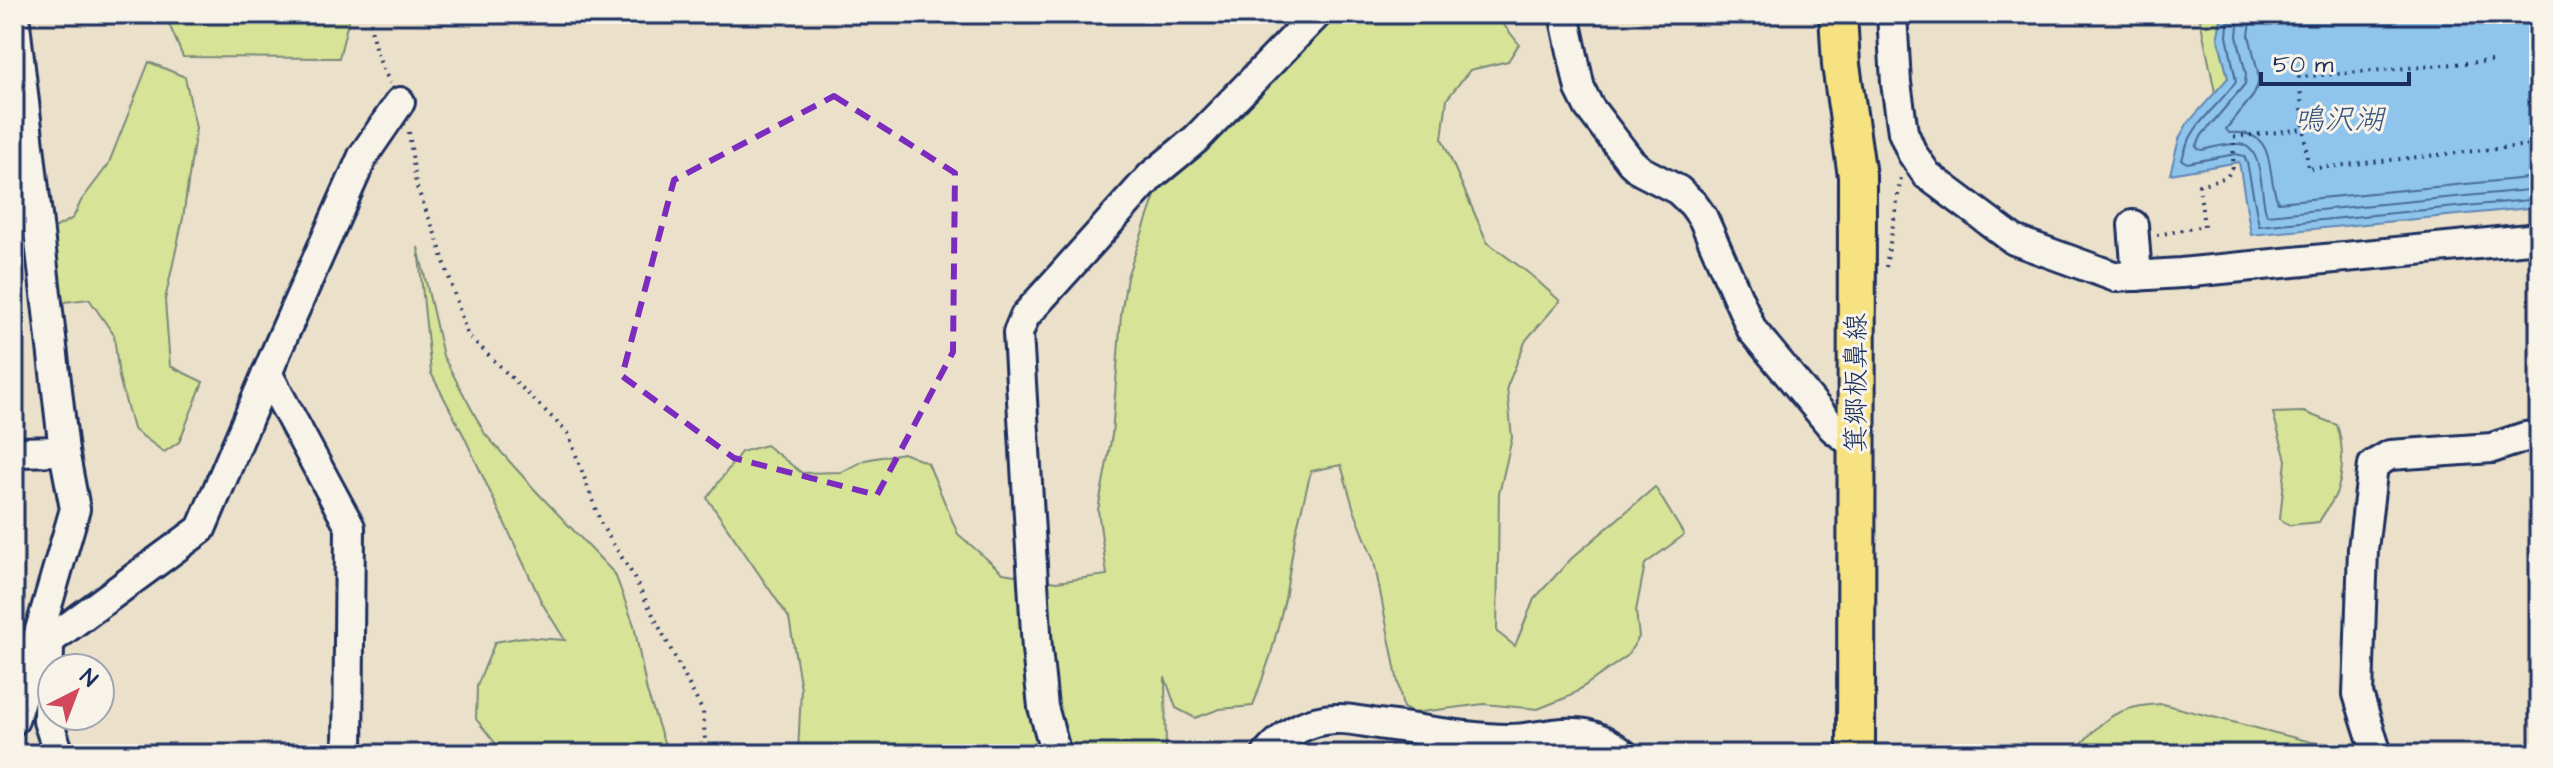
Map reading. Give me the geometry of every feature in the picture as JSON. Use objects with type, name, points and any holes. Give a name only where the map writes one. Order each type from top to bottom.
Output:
[{"type":"main road","name":"箕郷板鼻線","points":[[1838,14],[1841,65],[1857,176],[1856,754]]},
{"type":"street","points":[[1056,754],[1043,707],[1037,649],[1018,333],[1025,316],[1151,176],[1196,139],[1317,14]]},
{"type":"street","points":[[1564,14],[1580,89],[1589,107],[1631,162],[1641,171],[1678,190],[1693,204],[1703,218],[1752,330],[1833,428],[1856,446]]},
{"type":"street","points":[[1892,14],[1903,132],[1927,175],[2014,240],[2116,277],[2539,238]]},
{"type":"street","points":[[14,15],[18,83],[64,451],[75,509],[44,634],[14,720]]},
{"type":"street","points":[[44,634],[201,529],[363,156],[400,102]]},
{"type":"street","points":[[2134,232],[2137,276]]},
{"type":"street","points":[[267,373],[350,527],[348,754]]},
{"type":"street","points":[[2377,754],[2358,694],[2363,549],[2373,465],[2390,455],[2492,448],[2539,435]]},
{"type":"street","points":[[14,452],[64,451]]},
{"type":"street","points":[[44,634],[48,721],[59,754]]},
{"type":"street","points":[[1267,754],[1295,729],[1308,723],[1337,718],[1509,740],[1561,732],[1576,733],[1606,742],[1623,754]]},
{"type":"path","points":[[370,14],[370,34],[377,57],[406,112],[416,185],[467,334],[568,433],[602,526],[631,572],[703,712],[706,754]]},
{"type":"path","points":[[2491,61],[2299,77],[2308,169],[2539,144]]},
{"type":"path","points":[[2134,232],[2204,226],[2199,185],[2227,177],[2233,167],[2234,137],[2304,129]]},
{"type":"path","points":[[1884,277],[1902,173],[1912,153]]},
{"type":"highlighted area","points":[[834,96],[955,173],[953,352],[877,495],[734,458],[622,376],[674,180]]},
{"type":"green space","points":[[167,14],[350,14],[339,58],[183,57]]},
{"type":"green space","points":[[1339,14],[1495,14],[1519,44],[1508,61],[1470,70],[1447,99],[1442,139],[1487,242],[1560,301],[1526,340],[1507,387],[1512,438],[1499,494],[1497,632],[1515,646],[1534,599],[1572,558],[1655,487],[1684,535],[1645,564],[1636,611],[1639,637],[1627,656],[1570,696],[1538,709],[1484,704],[1413,713],[1403,708],[1374,561],[1341,465],[1311,471],[1295,536],[1285,599],[1253,706],[1220,709],[1195,718],[1176,708],[1165,677],[1166,754],[798,754],[801,689],[789,618],[707,498],[741,452],[766,445],[802,473],[842,472],[865,460],[903,453],[928,463],[958,534],[1003,573],[1056,582],[1107,575],[1098,510],[1112,435],[1121,315],[1127,277],[1158,187]]},
{"type":"green space","points":[[2199,14],[2222,14],[2218,36],[2228,78],[2217,102]]},
{"type":"green space","points":[[149,62],[185,77],[196,128],[183,218],[165,300],[170,366],[203,382],[179,442],[164,452],[133,429],[119,377],[114,335],[89,299],[56,303],[47,232],[73,218],[81,201],[108,165]]},
{"type":"green space","points":[[418,247],[443,356],[485,434],[615,574],[634,625],[647,692],[668,754],[546,754],[541,750],[534,754],[504,754],[476,719],[477,686],[495,642],[523,637],[565,640],[542,603],[431,373]]},
{"type":"green space","points":[[2304,412],[2337,425],[2342,448],[2341,473],[2335,497],[2319,522],[2289,525],[2280,519],[2286,460],[2273,413]]},
{"type":"green space","points":[[2162,704],[2311,742],[2346,746],[2347,754],[2072,754],[2111,717],[2132,708]]},
{"type":"water","name":"鳴沢湖","points":[[2222,14],[2539,14],[2539,207],[2251,235],[2239,162],[2170,174],[2179,139],[2187,124],[2228,78],[2218,36]]}]
